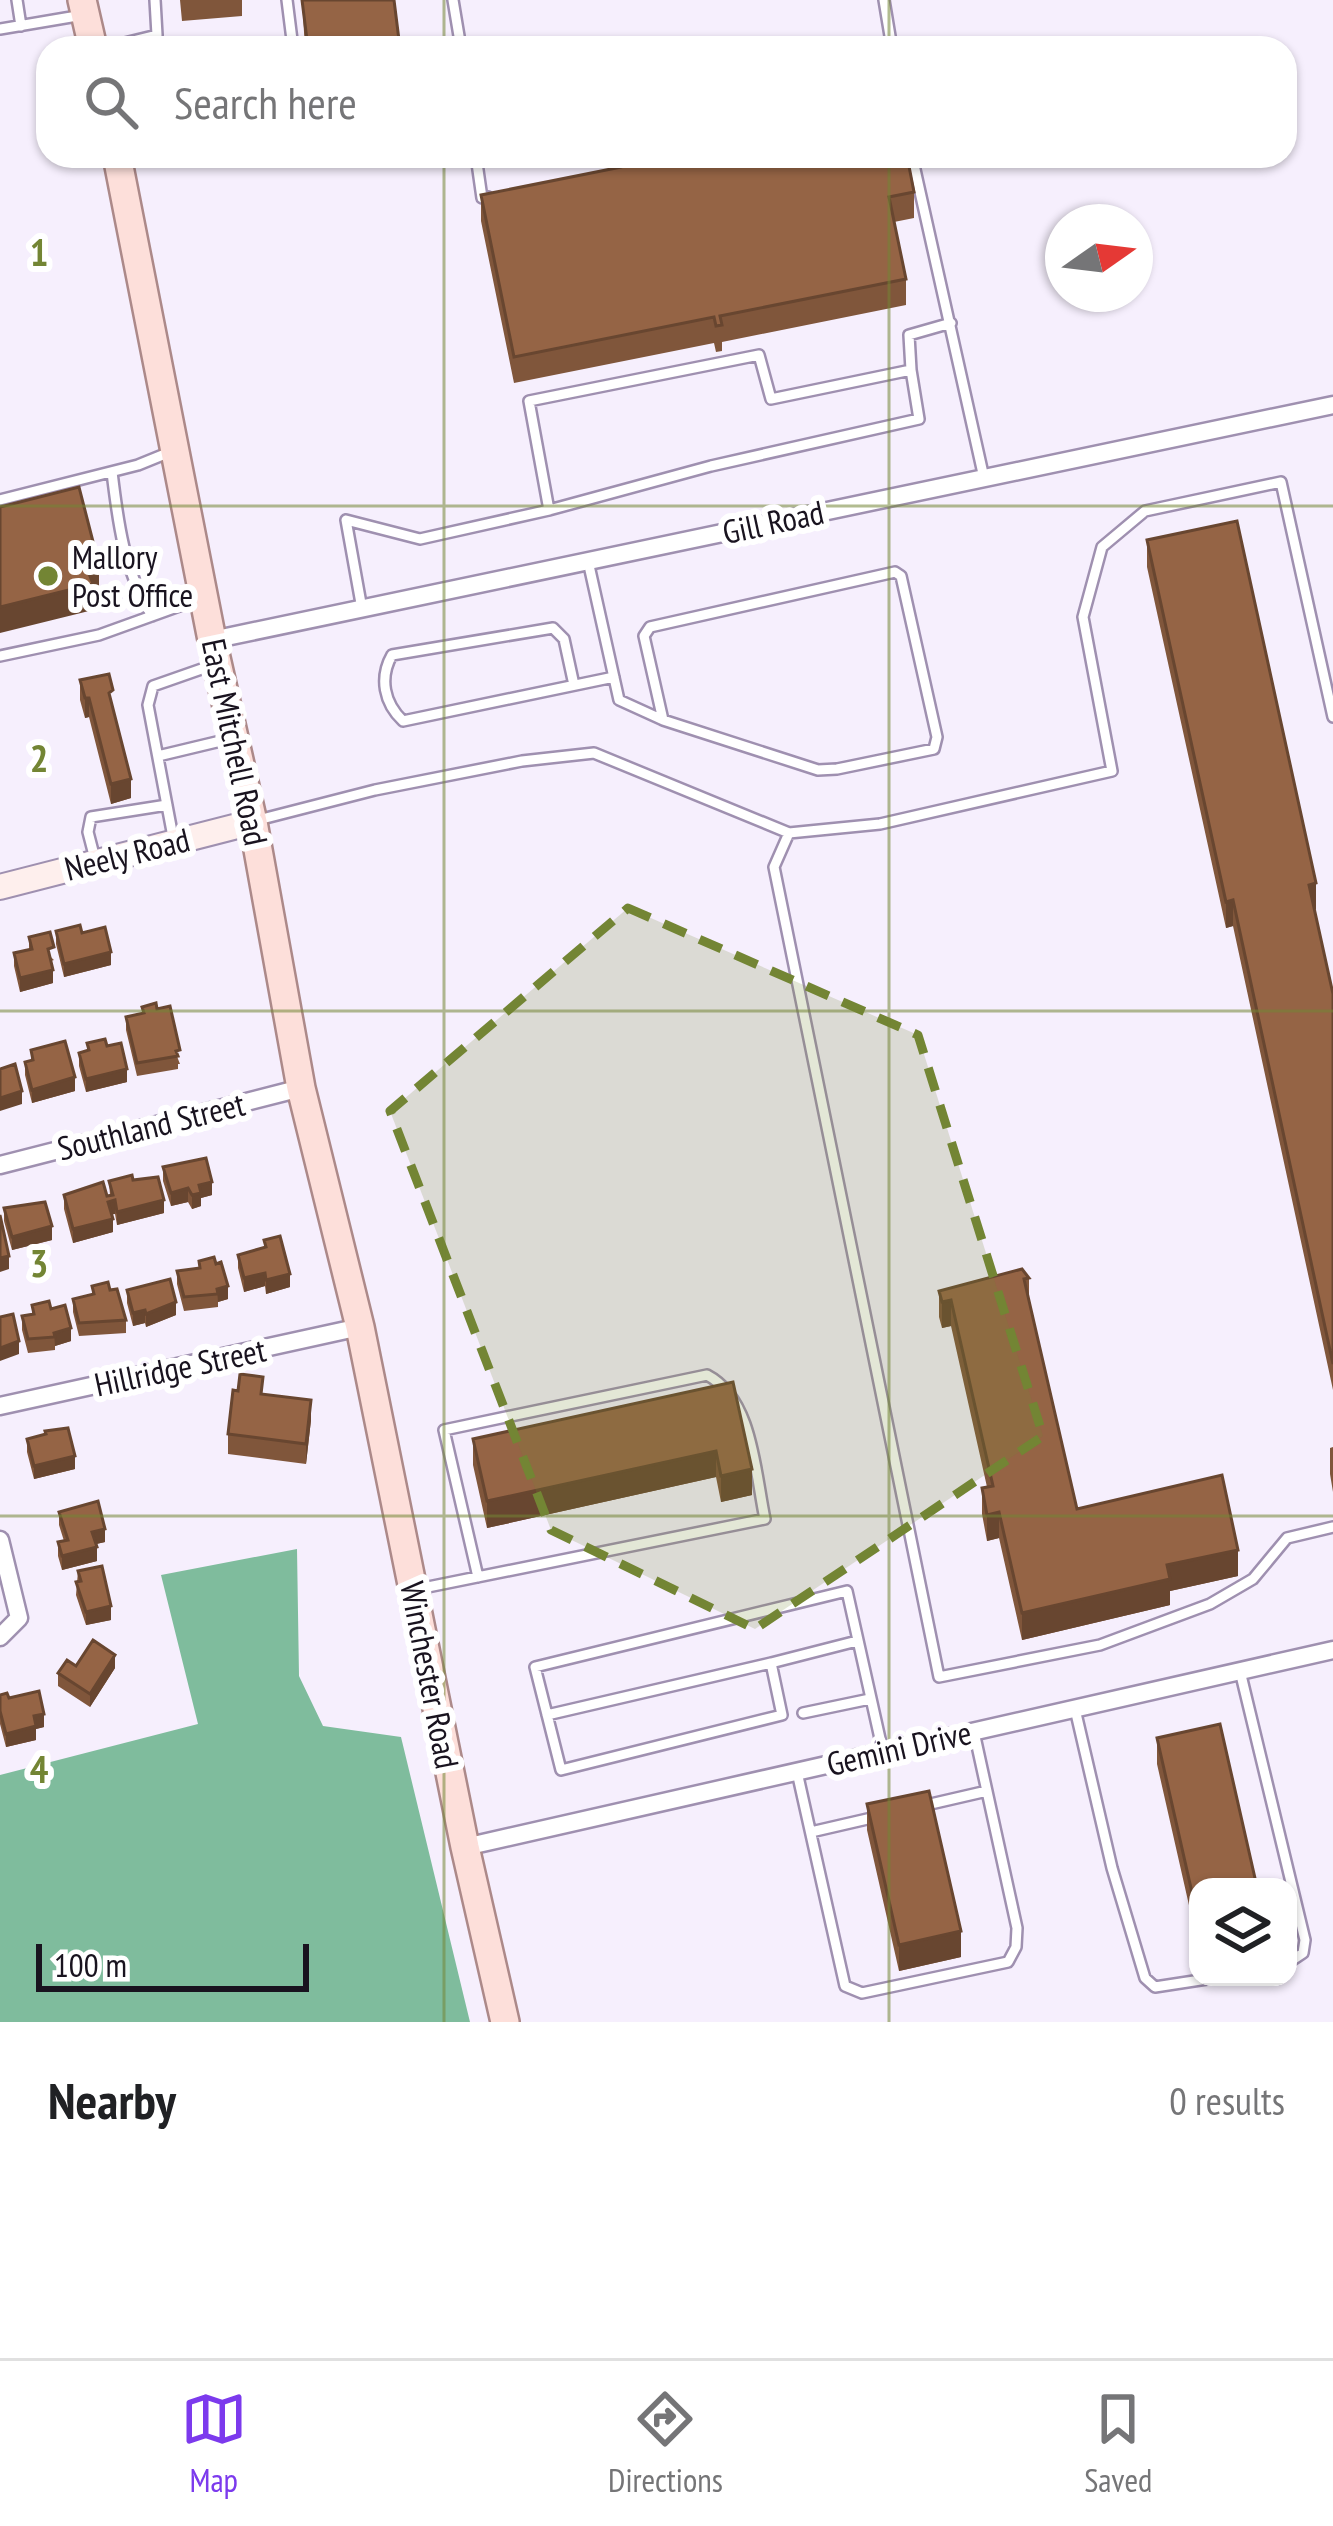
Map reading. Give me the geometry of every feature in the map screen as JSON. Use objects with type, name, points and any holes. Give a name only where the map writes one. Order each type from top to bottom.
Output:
[{"type":"main road","name":"East Mitchell Road","points":[[119,168],[253,821],[301,1088],[360,1327]]},
{"type":"main road","name":"Winchester Road","points":[[360,1327],[505,2022]]},
{"type":"street","name":"Gill Road","points":[[215,652],[362,609],[1333,405]]},
{"type":"street","name":"Neely Road","points":[[0,887],[253,821]]},
{"type":"street","name":"Southland Street","points":[[0,1165],[301,1088]]},
{"type":"street","name":"Hillridge Street","points":[[0,1406],[360,1327]]},
{"type":"street","points":[[0,1540],[20,1618],[0,1637]]},
{"type":"street","name":"Gemini Drive","points":[[465,1847],[1333,1650]]},
{"type":"lane","points":[[17,0],[21,26]]},
{"type":"lane","points":[[155,0],[157,36]]},
{"type":"lane","points":[[287,0],[292,36]]},
{"type":"lane","points":[[454,0],[459,36]]},
{"type":"lane","points":[[884,0],[890,36]]},
{"type":"lane","points":[[0,29],[83,7]]},
{"type":"lane","points":[[478,168],[482,198],[504,194]]},
{"type":"lane","points":[[915,168],[984,478]]},
{"type":"lane","points":[[362,609],[346,520],[420,539],[919,419],[909,334],[951,323]]},
{"type":"lane","points":[[549,510],[529,401],[759,355],[771,399],[911,370]]},
{"type":"lane","points":[[0,500],[112,472],[175,450]]},
{"type":"lane","points":[[112,472],[120,536],[136,591],[152,616]]},
{"type":"lane","points":[[253,821],[375,790],[522,761],[594,753],[789,833],[880,824],[1112,772],[1083,617],[1102,548],[1145,511],[1281,482],[1333,717]]},
{"type":"lane","points":[[589,561],[620,700],[663,720],[818,770],[934,749],[937,737],[901,576],[895,572],[650,627],[644,636],[663,720]]},
{"type":"lane","points":[[0,656],[99,634],[204,597]]},
{"type":"lane","points":[[574,686],[564,638],[553,628],[392,656],[383,671],[389,708],[403,721],[574,686],[614,677]]},
{"type":"lane","points":[[174,842],[148,705],[153,686],[215,652]]},
{"type":"lane","points":[[158,756],[235,738]]},
{"type":"lane","points":[[96,862],[88,832],[91,817],[167,806]]},
{"type":"lane","points":[[789,833],[774,867],[938,1677],[1100,1645],[1210,1604],[1253,1579],[1287,1538],[1333,1527]]},
{"type":"lane","points":[[413,1590],[478,1577],[766,1519],[739,1406],[723,1383],[707,1375],[444,1430],[478,1577]]},
{"type":"lane","points":[[771,1663],[782,1715],[561,1770],[535,1667],[847,1591],[883,1752]]},
{"type":"lane","points":[[548,1715],[857,1641]]},
{"type":"lane","points":[[1240,1671],[1290,1878]]},
{"type":"lane","points":[[803,1714],[870,1699]]},
{"type":"lane","points":[[1075,1708],[1112,1868],[1145,1978],[1155,1987],[1189,1982]]},
{"type":"lane","points":[[797,1772],[845,1986],[862,1993],[977,1970],[1008,1962],[1016,1947],[1017,1928],[974,1732]]},
{"type":"lane","points":[[811,1832],[987,1791]]},
{"type":"lane","points":[[1297,1907],[1305,1940],[1304,1953],[1297,1958]]},
{"type":"highlighted area","points":[[628,908],[918,1035],[1043,1436],[755,1629],[551,1530],[390,1111]]},
{"type":"green space","points":[[297,1549],[299,1676],[323,1726],[401,1737],[470,2022],[0,2022],[0,1775],[198,1724],[161,1575]]},
{"type":"building","points":[[302,0],[394,0],[398,36],[306,36]]},
{"type":"building","points":[[616,168],[909,168],[914,192],[889,197],[906,279],[720,316],[722,325],[716,326],[714,317],[514,357],[481,195]]},
{"type":"building","name":"Mallory Post Office","points":[[79,487],[99,565],[88,571],[93,584],[0,607],[0,507]]},
{"type":"building","points":[[1237,521],[1316,883],[1309,885],[1333,994],[1333,1364],[1233,900],[1226,902],[1147,540]]},
{"type":"building","points":[[109,674],[113,690],[109,693],[131,779],[111,784],[80,680]]},
{"type":"building","points":[[80,925],[82,933],[105,927],[111,952],[64,964],[56,931]]},
{"type":"building","points":[[50,932],[53,970],[20,978],[14,953],[32,949],[29,937]]},
{"type":"building","points":[[156,1003],[157,1009],[170,1006],[180,1050],[178,1056],[137,1063],[126,1017],[144,1013],[142,1007]]},
{"type":"building","points":[[105,1039],[107,1046],[121,1043],[127,1069],[86,1079],[79,1053],[89,1050],[87,1043]]},
{"type":"building","points":[[65,1041],[75,1077],[32,1090],[25,1062],[33,1060],[31,1050]]},
{"type":"building","points":[[15,1064],[22,1091],[0,1098],[0,1069]]},
{"type":"building","points":[[206,1158],[212,1182],[199,1185],[201,1193],[192,1195],[188,1188],[171,1193],[163,1167]]},
{"type":"building","points":[[132,1175],[133,1180],[158,1177],[164,1200],[117,1212],[115,1200],[108,1202],[113,1219],[73,1229],[64,1195],[103,1182],[107,1196],[113,1195],[109,1181]]},
{"type":"building","points":[[45,1202],[52,1226],[12,1237],[4,1208]]},
{"type":"building","points":[[0,1215],[9,1256],[0,1258]]},
{"type":"building","points":[[280,1236],[290,1274],[266,1280],[265,1273],[244,1278],[238,1255],[266,1247],[264,1240]]},
{"type":"building","points":[[214,1257],[216,1264],[221,1262],[228,1286],[217,1289],[218,1294],[184,1297],[177,1271],[200,1268],[199,1261]]},
{"type":"building","points":[[1022,1269],[1029,1278],[1024,1279],[1077,1509],[1222,1475],[1238,1550],[1167,1565],[1170,1579],[1022,1613],[999,1512],[987,1515],[982,1488],[993,1486],[951,1300],[942,1302],[939,1291]]},
{"type":"building","points":[[170,1279],[176,1302],[146,1314],[145,1310],[133,1313],[127,1290]]},
{"type":"building","points":[[108,1282],[110,1290],[117,1289],[126,1320],[79,1323],[73,1299],[94,1294],[92,1286]]},
{"type":"building","points":[[49,1301],[51,1309],[65,1305],[71,1328],[54,1333],[55,1337],[28,1339],[22,1316],[34,1314],[32,1305]]},
{"type":"building","points":[[13,1314],[19,1341],[0,1348],[0,1317]]},
{"type":"building","points":[[240,1374],[263,1377],[261,1394],[311,1400],[306,1444],[228,1434],[233,1390],[238,1391]]},
{"type":"building","points":[[733,1382],[752,1469],[721,1476],[716,1451],[487,1501],[473,1439]]},
{"type":"building","points":[[68,1428],[75,1456],[34,1466],[27,1439]]},
{"type":"building","points":[[98,1501],[105,1529],[92,1532],[97,1547],[62,1556],[58,1542],[68,1540],[59,1512]]},
{"type":"building","points":[[102,1566],[111,1606],[86,1612],[76,1582],[81,1581],[78,1571]]},
{"type":"building","points":[[93,1640],[115,1655],[90,1694],[58,1673],[67,1660],[76,1666]]},
{"type":"building","points":[[39,1691],[44,1714],[34,1716],[36,1726],[6,1734],[0,1695],[7,1693],[9,1698]]},
{"type":"building","points":[[1220,1724],[1255,1878],[1189,1879],[1157,1738]]},
{"type":"building","points":[[929,1791],[961,1931],[899,1945],[867,1804]]},
{"type":"place","name":"Mallory Post Office","points":[[48,576]]}]
